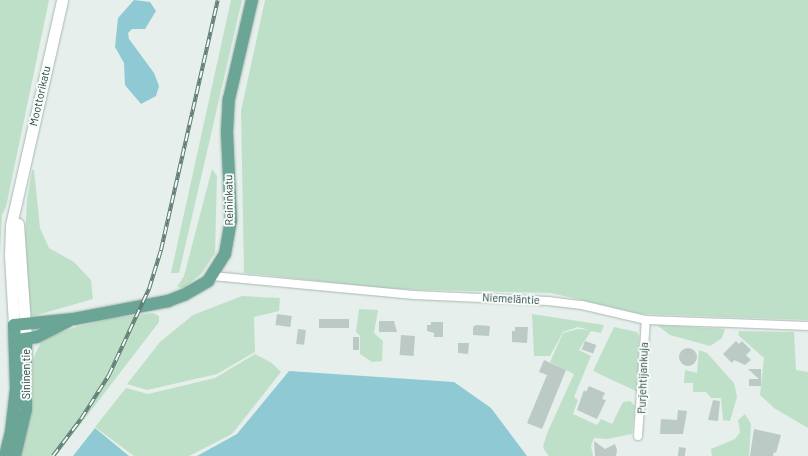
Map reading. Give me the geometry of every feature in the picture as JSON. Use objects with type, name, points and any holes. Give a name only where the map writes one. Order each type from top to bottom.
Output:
[{"type":"main road","name":"Moottorikatu","points":[[19,324],[10,255],[11,225],[62,0]]},
{"type":"main road","name":"Reininkatu","points":[[19,324],[74,319],[168,301],[200,287],[212,276],[225,254],[231,221],[227,132],[229,99],[252,0]]},
{"type":"main road","name":"Reininkatu","points":[[21,339],[42,334],[74,319]]},
{"type":"main road","name":"Sininen tie","points":[[15,456],[26,409],[19,324]]},
{"type":"main road","points":[[5,456],[14,411],[21,339]]},
{"type":"street","name":"Niemeläntie","points":[[212,276],[414,295],[548,300],[582,305],[646,320],[808,326]]},
{"type":"street","name":"Purjehtijankuja","points":[[638,436],[646,320]]},
{"type":"green space","points":[[0,0],[49,0],[6,207],[2,215],[0,253]]},
{"type":"green space","points":[[231,0],[242,0],[179,273],[171,273]]},
{"type":"green space","points":[[265,0],[808,0],[808,320],[641,314],[551,293],[390,289],[244,273],[241,111]]},
{"type":"green space","points":[[212,169],[217,176],[215,253],[202,273],[184,288],[177,287],[184,276]]},
{"type":"green space","points":[[32,170],[34,170],[40,228],[49,248],[74,262],[91,280],[93,299],[30,317],[25,238],[27,200]]},
{"type":"green space","points":[[242,296],[280,298],[279,311],[254,317],[255,352],[217,374],[147,390],[127,384],[160,342],[193,315]]},
{"type":"green space","points":[[359,309],[378,310],[374,333],[383,341],[382,361],[372,362],[360,354],[360,336],[356,332]]},
{"type":"green space","points":[[153,313],[159,316],[159,322],[56,456],[21,456],[33,396],[33,359],[41,342],[50,336],[76,327],[107,319]]},
{"type":"green space","points":[[532,314],[604,325],[601,333],[591,331],[579,350],[591,356],[574,397],[578,400],[573,414],[597,425],[601,419],[612,424],[623,402],[630,401],[635,406],[632,434],[607,439],[594,438],[591,446],[593,456],[549,456],[543,446],[548,431],[574,374],[550,362],[563,333],[578,329],[589,330],[578,327],[563,332],[550,356],[534,356]]},
{"type":"green space","points":[[657,325],[725,329],[722,338],[710,346],[670,335]]},
{"type":"green space","points":[[614,327],[637,332],[639,336],[638,392],[593,371]]},
{"type":"green space","points":[[739,331],[794,332],[796,370],[808,372],[808,428],[774,408],[760,395],[764,358],[738,335]]},
{"type":"green space","points":[[699,350],[707,353],[734,383],[737,397],[730,421],[723,420],[721,398],[711,398],[706,392],[693,392],[693,383],[684,383],[685,370],[697,373]]},
{"type":"green space","points":[[255,354],[272,363],[281,372],[232,434],[189,456],[134,456],[95,427],[126,388],[148,394],[215,378]]},
{"type":"green space","points":[[745,414],[751,424],[749,456],[712,456],[711,449],[735,439],[740,432],[738,420]]},
{"type":"water","points":[[134,0],[150,2],[156,11],[145,29],[132,29],[128,33],[129,39],[154,73],[159,86],[156,96],[141,104],[125,85],[124,63],[115,47],[118,18]]},
{"type":"water","points":[[289,371],[454,382],[491,408],[527,456],[197,456],[237,434]]},
{"type":"water","points":[[95,428],[129,456],[73,456]]},
{"type":"building","points":[[277,314],[292,316],[290,327],[275,325]]},
{"type":"building","points":[[319,319],[349,319],[349,328],[319,328]]},
{"type":"building","points":[[379,321],[394,321],[397,332],[379,332]]},
{"type":"building","points":[[431,322],[443,322],[443,337],[434,337],[434,333],[427,331],[427,325],[431,325]]},
{"type":"building","points":[[476,325],[490,326],[489,336],[473,335],[473,327]]},
{"type":"building","points":[[515,327],[528,327],[527,343],[512,342],[512,331],[515,331]]},
{"type":"building","points":[[298,329],[306,330],[304,345],[296,344]]},
{"type":"building","points":[[401,335],[415,336],[414,356],[400,355]]},
{"type":"building","points":[[353,337],[359,337],[359,350],[353,350]]},
{"type":"building","points":[[585,341],[596,345],[593,354],[582,349]]},
{"type":"building","points":[[736,341],[739,344],[742,341],[751,350],[746,355],[751,360],[745,365],[734,360],[732,363],[723,354]]},
{"type":"building","points":[[458,343],[469,343],[468,354],[458,353]]},
{"type":"building","points":[[688,348],[694,351],[697,357],[694,363],[688,366],[682,363],[679,357],[682,351]]},
{"type":"building","points":[[544,360],[566,370],[542,429],[527,423],[547,375],[539,372]]},
{"type":"building","points":[[748,369],[761,369],[761,386],[749,386],[749,379],[759,379]]},
{"type":"building","points":[[589,386],[605,393],[602,399],[606,400],[597,419],[577,410],[584,390],[586,392]]},
{"type":"building","points":[[713,400],[720,401],[718,421],[708,420]]},
{"type":"building","points":[[678,410],[687,411],[683,434],[660,434],[661,419],[677,420]]},
{"type":"building","points":[[754,429],[781,435],[776,453],[774,452],[773,456],[750,456]]},
{"type":"building","points":[[594,441],[605,449],[615,444],[617,450],[616,456],[595,456]]},
{"type":"building","points":[[679,447],[686,448],[685,456],[678,456]]},
{"type":"railway","points":[[53,456],[81,419],[109,375],[149,289],[161,250],[218,0]]}]
